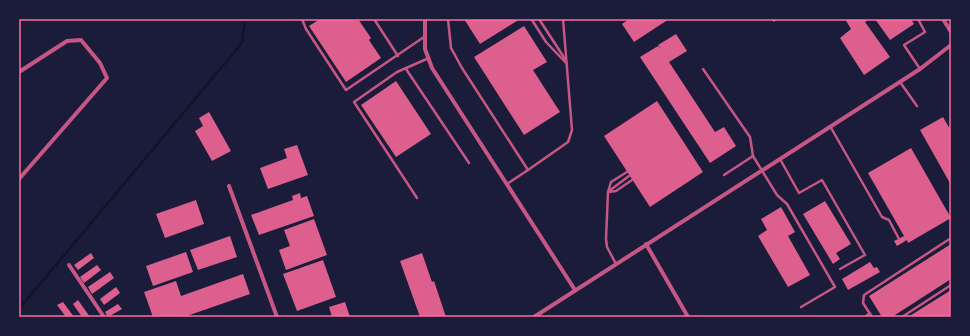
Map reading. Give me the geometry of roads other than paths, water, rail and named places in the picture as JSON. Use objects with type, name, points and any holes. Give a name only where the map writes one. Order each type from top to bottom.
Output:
[{"type":"street","points":[[425,19],[425,49],[442,84],[575,290]]},
{"type":"street","points":[[943,19],[951,32]]},
{"type":"street","points":[[19,72],[67,41],[80,40],[100,63],[107,78],[19,179]]},
{"type":"street","points":[[534,317],[920,69],[951,45]]},
{"type":"street","points":[[229,186],[277,317]]},
{"type":"street","points":[[646,244],[688,317]]},
{"type":"street","points":[[69,265],[104,317]]},
{"type":"lane","points":[[302,19],[306,29],[346,90],[424,37]]},
{"type":"lane","points":[[374,19],[398,56]]},
{"type":"lane","points":[[448,19],[451,48],[528,170]]},
{"type":"lane","points":[[539,19],[568,64]]},
{"type":"lane","points":[[506,184],[568,142],[572,130],[568,64],[563,19]]},
{"type":"lane","points":[[918,19],[925,32],[904,45],[920,69]]},
{"type":"lane","points":[[532,20],[546,42],[568,64]]},
{"type":"lane","points":[[417,198],[354,102],[397,72],[429,58]]},
{"type":"lane","points":[[703,68],[750,137],[753,156],[777,195],[787,204],[835,287],[801,307]]},
{"type":"lane","points":[[406,69],[469,163]]},
{"type":"lane","points":[[900,81],[917,106]]},
{"type":"lane","points":[[830,126],[882,218],[888,220],[899,238]]},
{"type":"lane","points":[[724,175],[753,156]]},
{"type":"lane","points":[[780,159],[799,192],[822,180],[865,255],[840,269]]},
{"type":"lane","points":[[616,264],[606,239],[608,192],[611,182],[627,172]]},
{"type":"lane","points":[[608,192],[613,186],[629,176]]},
{"type":"lane","points":[[608,192],[616,191],[632,180]]},
{"type":"lane","points":[[872,317],[863,303],[864,295],[951,238]]},
{"type":"lane","points":[[902,317],[951,285]]},
{"type":"lane","points":[[865,317],[870,314]]},
{"type":"waterway","points":[[19,309],[242,43],[245,19]]}]
